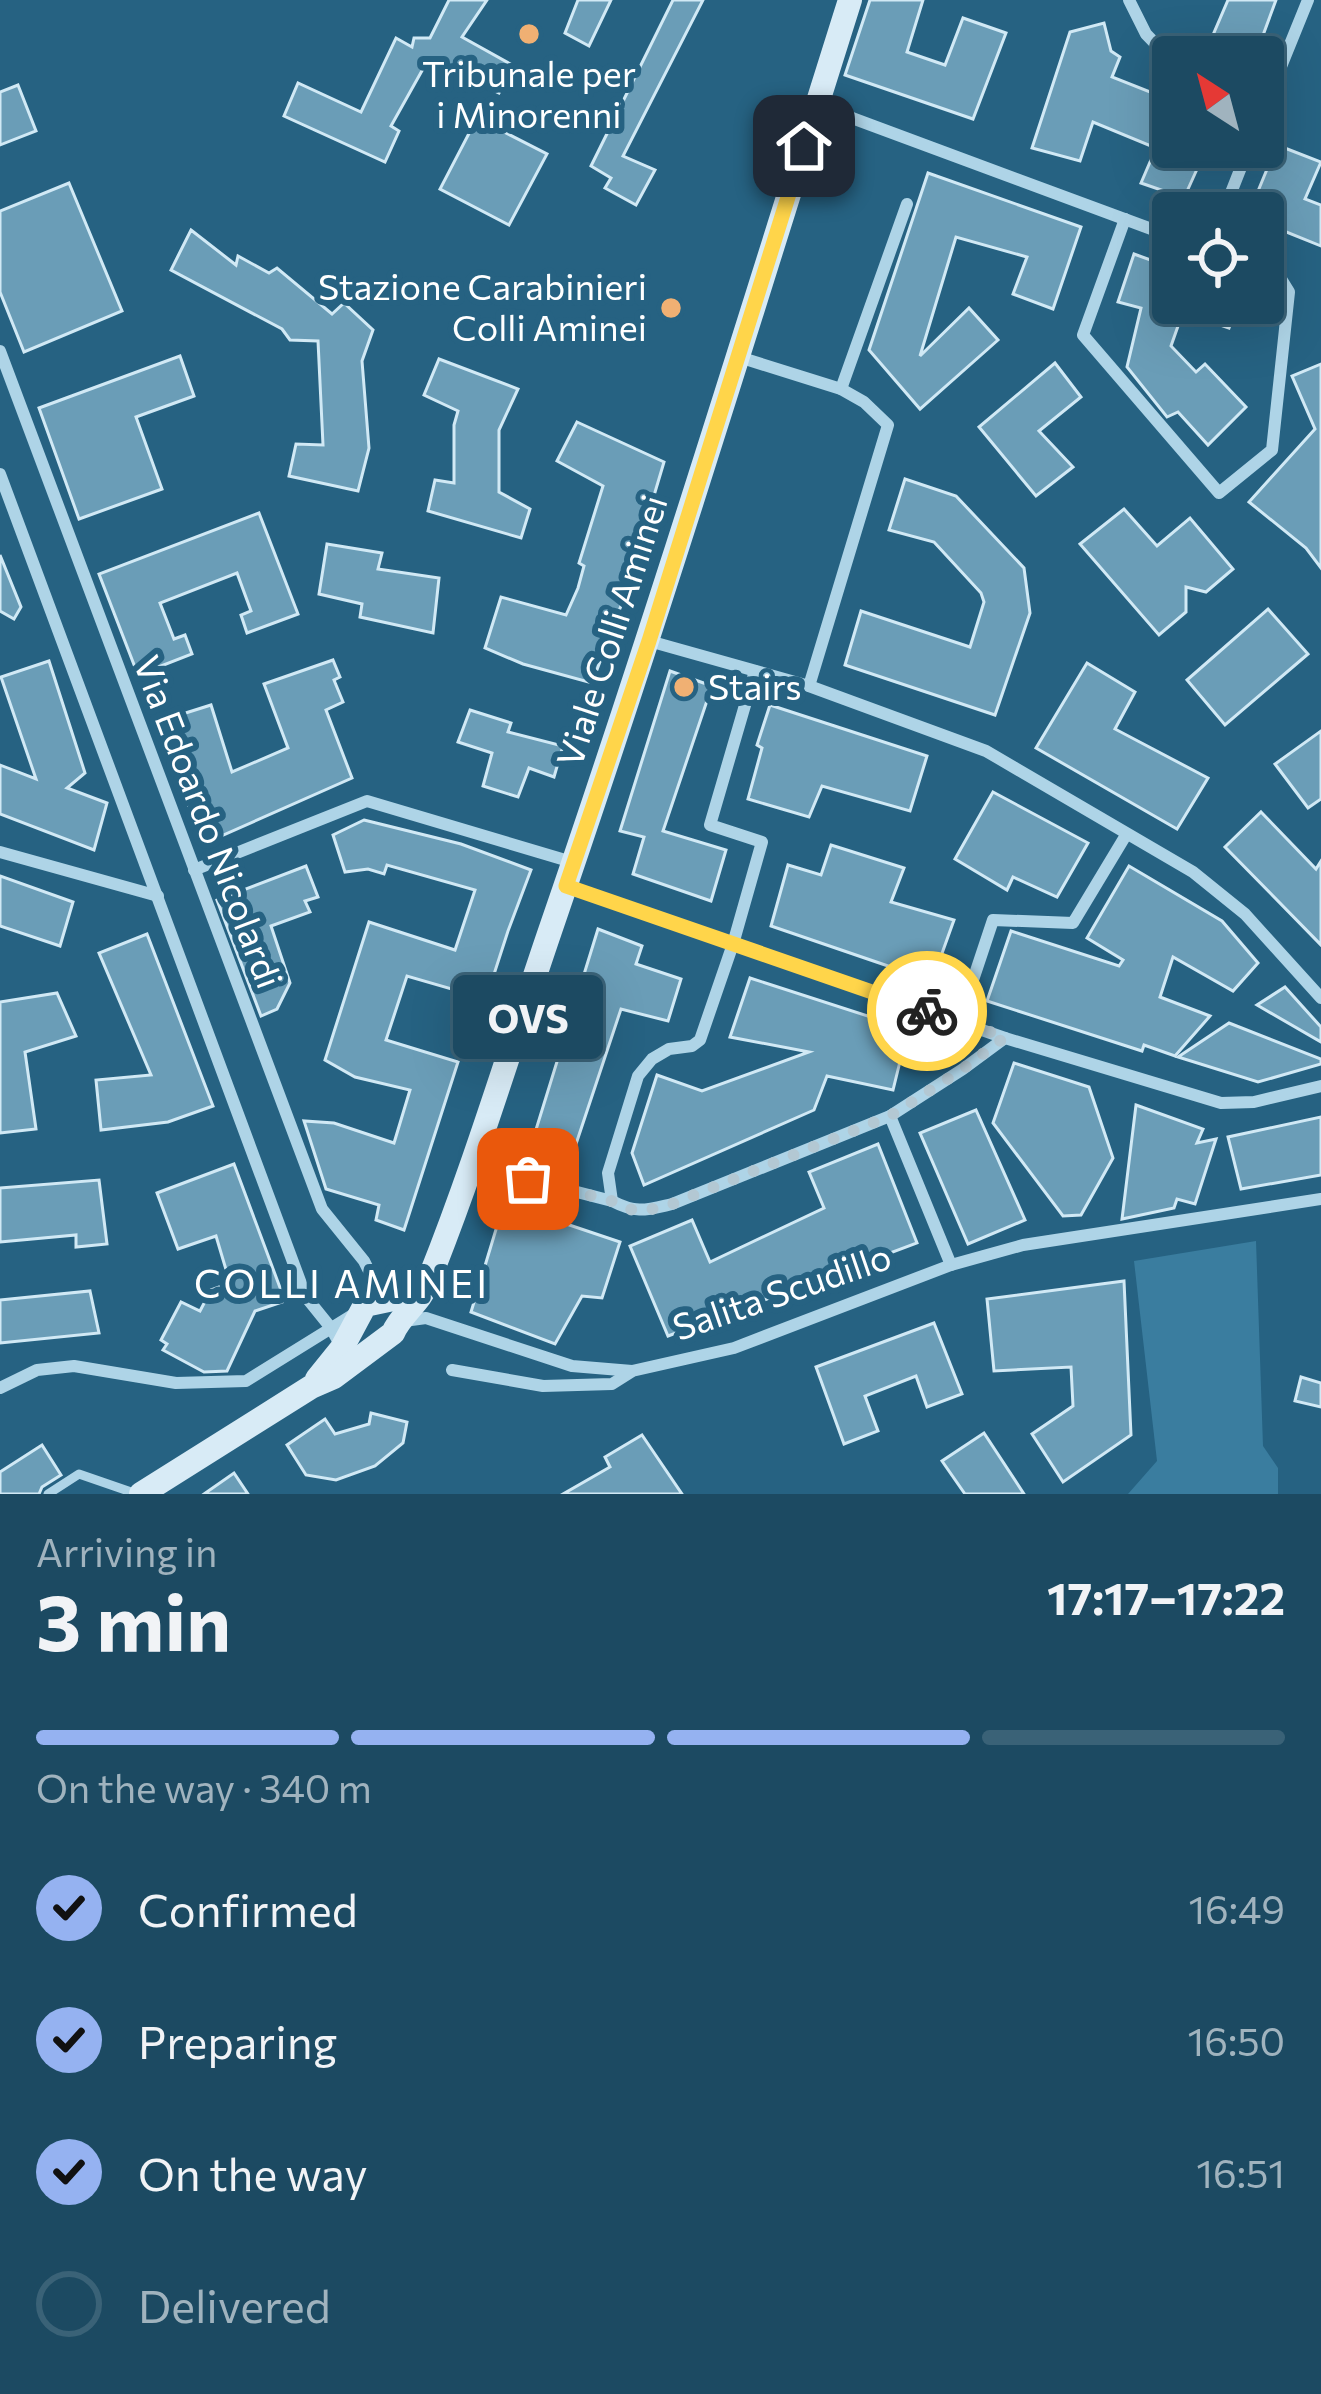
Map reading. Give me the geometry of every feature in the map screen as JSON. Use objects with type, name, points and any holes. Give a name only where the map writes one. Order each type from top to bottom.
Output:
[{"type":"main road","name":"Viale Colli Aminei","points":[[311,1387],[337,1338],[419,1301],[429,1281],[649,641],[850,0]]},
{"type":"main road","name":"Viale Colli Aminei","points":[[139,1494],[334,1377],[376,1319]]},
{"type":"street","points":[[1129,0],[1152,40]]},
{"type":"street","points":[[1284,59],[1308,0]]},
{"type":"street","points":[[817,105],[1152,229]]},
{"type":"street","points":[[842,388],[907,203]]},
{"type":"street","points":[[1124,219],[1083,335],[1220,493],[1272,450],[1289,292],[1284,284]]},
{"type":"street","name":"Via Edoardo Nicolardi","points":[[0,351],[322,1209],[364,1262],[376,1319]]},
{"type":"street","points":[[739,357],[842,388],[888,425],[808,686]]},
{"type":"street","name":"Via Edoardo Nicolardi","points":[[0,474],[6,505],[158,896],[306,1297],[337,1338]]},
{"type":"street","points":[[649,641],[808,686],[986,751],[1192,872],[1245,914],[1321,998]]},
{"type":"street","points":[[612,1201],[608,1173],[638,1076],[652,1059],[669,1049],[700,1040],[734,944],[762,842],[710,825],[755,671]]},
{"type":"street","points":[[194,870],[367,801],[570,874],[734,944],[1005,1037],[1221,1102],[1254,1102],[1321,1086]]},
{"type":"street","points":[[959,1022],[993,920],[1073,923],[1126,835]]},
{"type":"street","points":[[0,852],[158,896]]},
{"type":"street","points":[[470,1165],[644,1211],[890,1116],[1005,1037]]},
{"type":"street","points":[[890,1116],[951,1265]]},
{"type":"street","name":"Salita Scudillo","points":[[376,1319],[426,1318],[572,1366],[632,1371],[734,1348],[951,1265],[1023,1245],[1321,1198]]},
{"type":"street","points":[[0,1388],[37,1370],[74,1366],[176,1383],[234,1383],[337,1338]]},
{"type":"street","points":[[452,1370],[543,1386],[612,1384],[632,1371]]},
{"type":"lane","points":[[48,1494],[79,1474],[139,1494]]},
{"type":"shaded area","points":[[1256,1241],[1263,1446],[1278,1468],[1278,1494],[1128,1494],[1157,1461],[1134,1261]]},
{"type":"building","points":[[449,0],[487,0],[462,37],[514,66],[499,93],[428,60],[391,126],[399,131],[385,162],[284,116],[298,83],[361,112],[396,38],[412,47],[414,38],[430,38]]},
{"type":"building","points":[[578,0],[611,0],[589,46],[565,33]]},
{"type":"building","points":[[673,0],[703,0],[623,156],[655,170],[636,205],[605,188],[611,178],[591,166]]},
{"type":"building","points":[[870,0],[923,0],[907,52],[945,65],[963,18],[1006,33],[973,119],[845,75]]},
{"type":"building","points":[[1228,0],[1276,0],[1263,36],[1213,36]]},
{"type":"building","points":[[1104,23],[1111,51],[1120,57],[1112,77],[1152,93],[1152,146],[1093,122],[1080,161],[1032,148],[1070,32]]},
{"type":"building","points":[[18,85],[36,131],[0,145],[0,92]]},
{"type":"building","points":[[477,118],[547,154],[509,225],[440,189]]},
{"type":"building","points":[[1284,148],[1321,162],[1305,199],[1321,205],[1321,246],[1284,231],[1284,192],[1258,192],[1268,168],[1284,168]]},
{"type":"building","points":[[1152,157],[1152,168],[1198,168],[1187,192],[1167,192],[1141,183]]},
{"type":"building","points":[[928,173],[1081,227],[1053,309],[1013,294],[1027,257],[956,237],[920,356],[969,308],[998,340],[920,409],[869,350]]},
{"type":"building","points":[[69,183],[122,311],[24,352],[0,292],[0,211]]},
{"type":"building","points":[[191,230],[236,265],[238,256],[269,273],[277,268],[332,314],[344,303],[373,330],[362,361],[369,448],[358,491],[289,476],[296,444],[323,445],[318,341],[290,340],[282,329],[171,270]]},
{"type":"building","points":[[1134,254],[1152,260],[1152,324],[1179,324],[1171,346],[1196,372],[1205,364],[1246,407],[1208,445],[1178,412],[1167,417],[1127,367],[1141,308],[1118,302]]},
{"type":"building","points":[[180,356],[194,396],[136,417],[162,489],[79,519],[39,408]]},
{"type":"building","points":[[439,359],[518,389],[499,430],[499,492],[530,509],[521,538],[428,511],[435,480],[454,483],[458,411],[424,395]]},
{"type":"building","points":[[1055,363],[1081,397],[1039,431],[1073,467],[1036,496],[979,427]]},
{"type":"building","points":[[1321,364],[1321,568],[1306,548],[1249,502],[1315,429],[1292,376]]},
{"type":"building","points":[[577,422],[664,462],[622,603],[592,683],[485,648],[501,597],[566,615],[578,588],[584,566],[579,563],[603,486],[557,461]]},
{"type":"building","points":[[905,479],[956,496],[1024,568],[1030,613],[995,715],[845,665],[861,611],[970,647],[984,602],[981,593],[934,542],[889,530]]},
{"type":"building","points":[[1124,509],[1157,546],[1190,518],[1233,569],[1206,592],[1186,587],[1186,612],[1159,635],[1080,544]]},
{"type":"building","points":[[259,513],[298,614],[247,633],[241,615],[251,611],[237,573],[160,603],[174,639],[185,635],[192,654],[138,675],[99,574]]},
{"type":"building","points":[[327,544],[382,553],[378,569],[439,578],[433,633],[360,617],[362,604],[319,594]]},
{"type":"building","points":[[0,555],[21,607],[14,619],[0,611]]},
{"type":"building","points":[[1268,609],[1308,654],[1225,725],[1187,680]]},
{"type":"building","points":[[333,660],[340,677],[334,680],[343,702],[326,710],[352,778],[203,844],[157,722],[211,705],[232,772],[288,748],[264,684]]},
{"type":"building","points":[[49,661],[85,773],[67,788],[107,803],[94,850],[0,814],[0,765],[36,779],[1,677]]},
{"type":"building","points":[[1087,663],[1135,692],[1115,729],[1208,778],[1177,829],[1036,748]]},
{"type":"building","points":[[670,671],[712,686],[663,831],[726,850],[711,901],[633,874],[644,837],[620,831]]},
{"type":"building","points":[[770,705],[927,756],[910,811],[822,786],[809,817],[748,799]]},
{"type":"building","points":[[470,710],[511,723],[508,732],[563,746],[554,777],[529,768],[518,797],[483,786],[492,753],[458,742]]},
{"type":"building","points":[[1321,731],[1321,799],[1308,808],[1275,764]]},
{"type":"building","points":[[993,792],[1088,843],[1057,897],[1013,877],[1007,890],[955,859]]},
{"type":"building","points":[[1261,812],[1316,869],[1321,861],[1321,945],[1225,847]]},
{"type":"building","points":[[364,820],[461,844],[531,870],[486,999],[407,976],[386,1040],[458,1062],[404,1230],[376,1220],[379,1205],[326,1189],[304,1121],[334,1123],[394,1143],[410,1090],[355,1077],[325,1060],[369,922],[455,950],[475,890],[387,865],[384,874],[368,869],[345,872],[333,835]]},
{"type":"building","points":[[831,845],[904,868],[891,902],[954,920],[932,981],[771,926],[788,865],[821,875]]},
{"type":"building","points":[[306,866],[318,897],[305,901],[310,912],[271,926],[290,983],[277,1009],[261,1016],[217,900]]},
{"type":"building","points":[[1129,866],[1222,921],[1258,963],[1233,991],[1173,957],[1160,997],[1210,1016],[1175,1056],[1144,1045],[1142,1051],[987,1001],[1011,931],[1119,966],[1123,960],[1087,938]]},
{"type":"building","points":[[0,876],[73,902],[60,946],[0,926]]},
{"type":"building","points":[[598,929],[642,946],[636,964],[681,979],[668,1021],[621,1009],[570,1162],[530,1149]]},
{"type":"building","points":[[147,934],[213,1106],[168,1122],[101,1130],[96,1080],[151,1075],[99,953]]},
{"type":"building","points":[[750,978],[908,1029],[893,1090],[827,1076],[814,1110],[644,1185],[632,1153],[657,1075],[702,1091],[809,1052],[730,1037]]},
{"type":"building","points":[[1285,987],[1321,1027],[1321,1042],[1257,1005]]},
{"type":"building","points":[[57,993],[76,1036],[25,1052],[36,1129],[0,1133],[0,1002]]},
{"type":"building","points":[[1229,1023],[1321,1059],[1321,1064],[1258,1082],[1178,1057]]},
{"type":"building","points":[[1014,1063],[1089,1087],[1113,1158],[1081,1215],[1063,1216],[993,1123]]},
{"type":"building","points":[[1136,1105],[1203,1129],[1197,1143],[1216,1139],[1195,1204],[1177,1199],[1174,1208],[1122,1219]]},
{"type":"building","points":[[976,1110],[1025,1220],[968,1244],[920,1133]]},
{"type":"building","points":[[1321,1117],[1321,1175],[1241,1189],[1228,1137]]},
{"type":"building","points":[[878,1144],[917,1243],[668,1336],[630,1246],[692,1220],[710,1262],[824,1208],[809,1172]]},
{"type":"building","points":[[234,1164],[285,1301],[255,1311],[227,1371],[204,1372],[163,1350],[167,1344],[161,1340],[181,1302],[200,1311],[211,1290],[230,1283],[216,1236],[178,1249],[157,1193]]},
{"type":"building","points":[[99,1180],[107,1244],[76,1247],[76,1235],[0,1242],[0,1188]]},
{"type":"building","points":[[504,1203],[620,1242],[602,1298],[582,1296],[555,1344],[471,1312]]},
{"type":"building","points":[[1124,1281],[1131,1435],[1063,1482],[1032,1434],[1073,1406],[1071,1367],[994,1371],[987,1299]]},
{"type":"building","points":[[90,1291],[99,1333],[0,1343],[0,1300]]},
{"type":"building","points":[[934,1323],[962,1394],[927,1407],[916,1376],[865,1396],[878,1431],[844,1444],[816,1367]]},
{"type":"building","points":[[1301,1377],[1321,1383],[1321,1407],[1295,1401]]},
{"type":"building","points":[[371,1413],[407,1422],[403,1443],[375,1466],[336,1480],[306,1475],[287,1445],[325,1419],[335,1434],[369,1424]]},
{"type":"building","points":[[984,1433],[1024,1494],[965,1494],[942,1461]]},
{"type":"building","points":[[642,1435],[682,1494],[563,1494],[610,1467],[605,1457]]},
{"type":"building","points":[[42,1445],[61,1475],[39,1494],[0,1494],[0,1472]]},
{"type":"building","points":[[234,1473],[248,1494],[204,1494]]},
{"type":"way so far","points":[[528,1179],[644,1211],[890,1116],[1005,1037],[927,1011]]},
{"type":"place","name":"Tribunale per i Minorenni","points":[[529,34]]},
{"type":"place","name":"Stazione Carabinieri Colli Aminei","points":[[671,308]]},
{"type":"place","name":"Stairs","points":[[684,687]]},
{"type":"place","name":"OVS","points":[[528,1179]]},
{"type":"district","name":"COLLI AMINEI","points":[[342,1284]]},
{"type":"route","points":[[804,146],[649,641],[566,886],[927,1011]]}]
